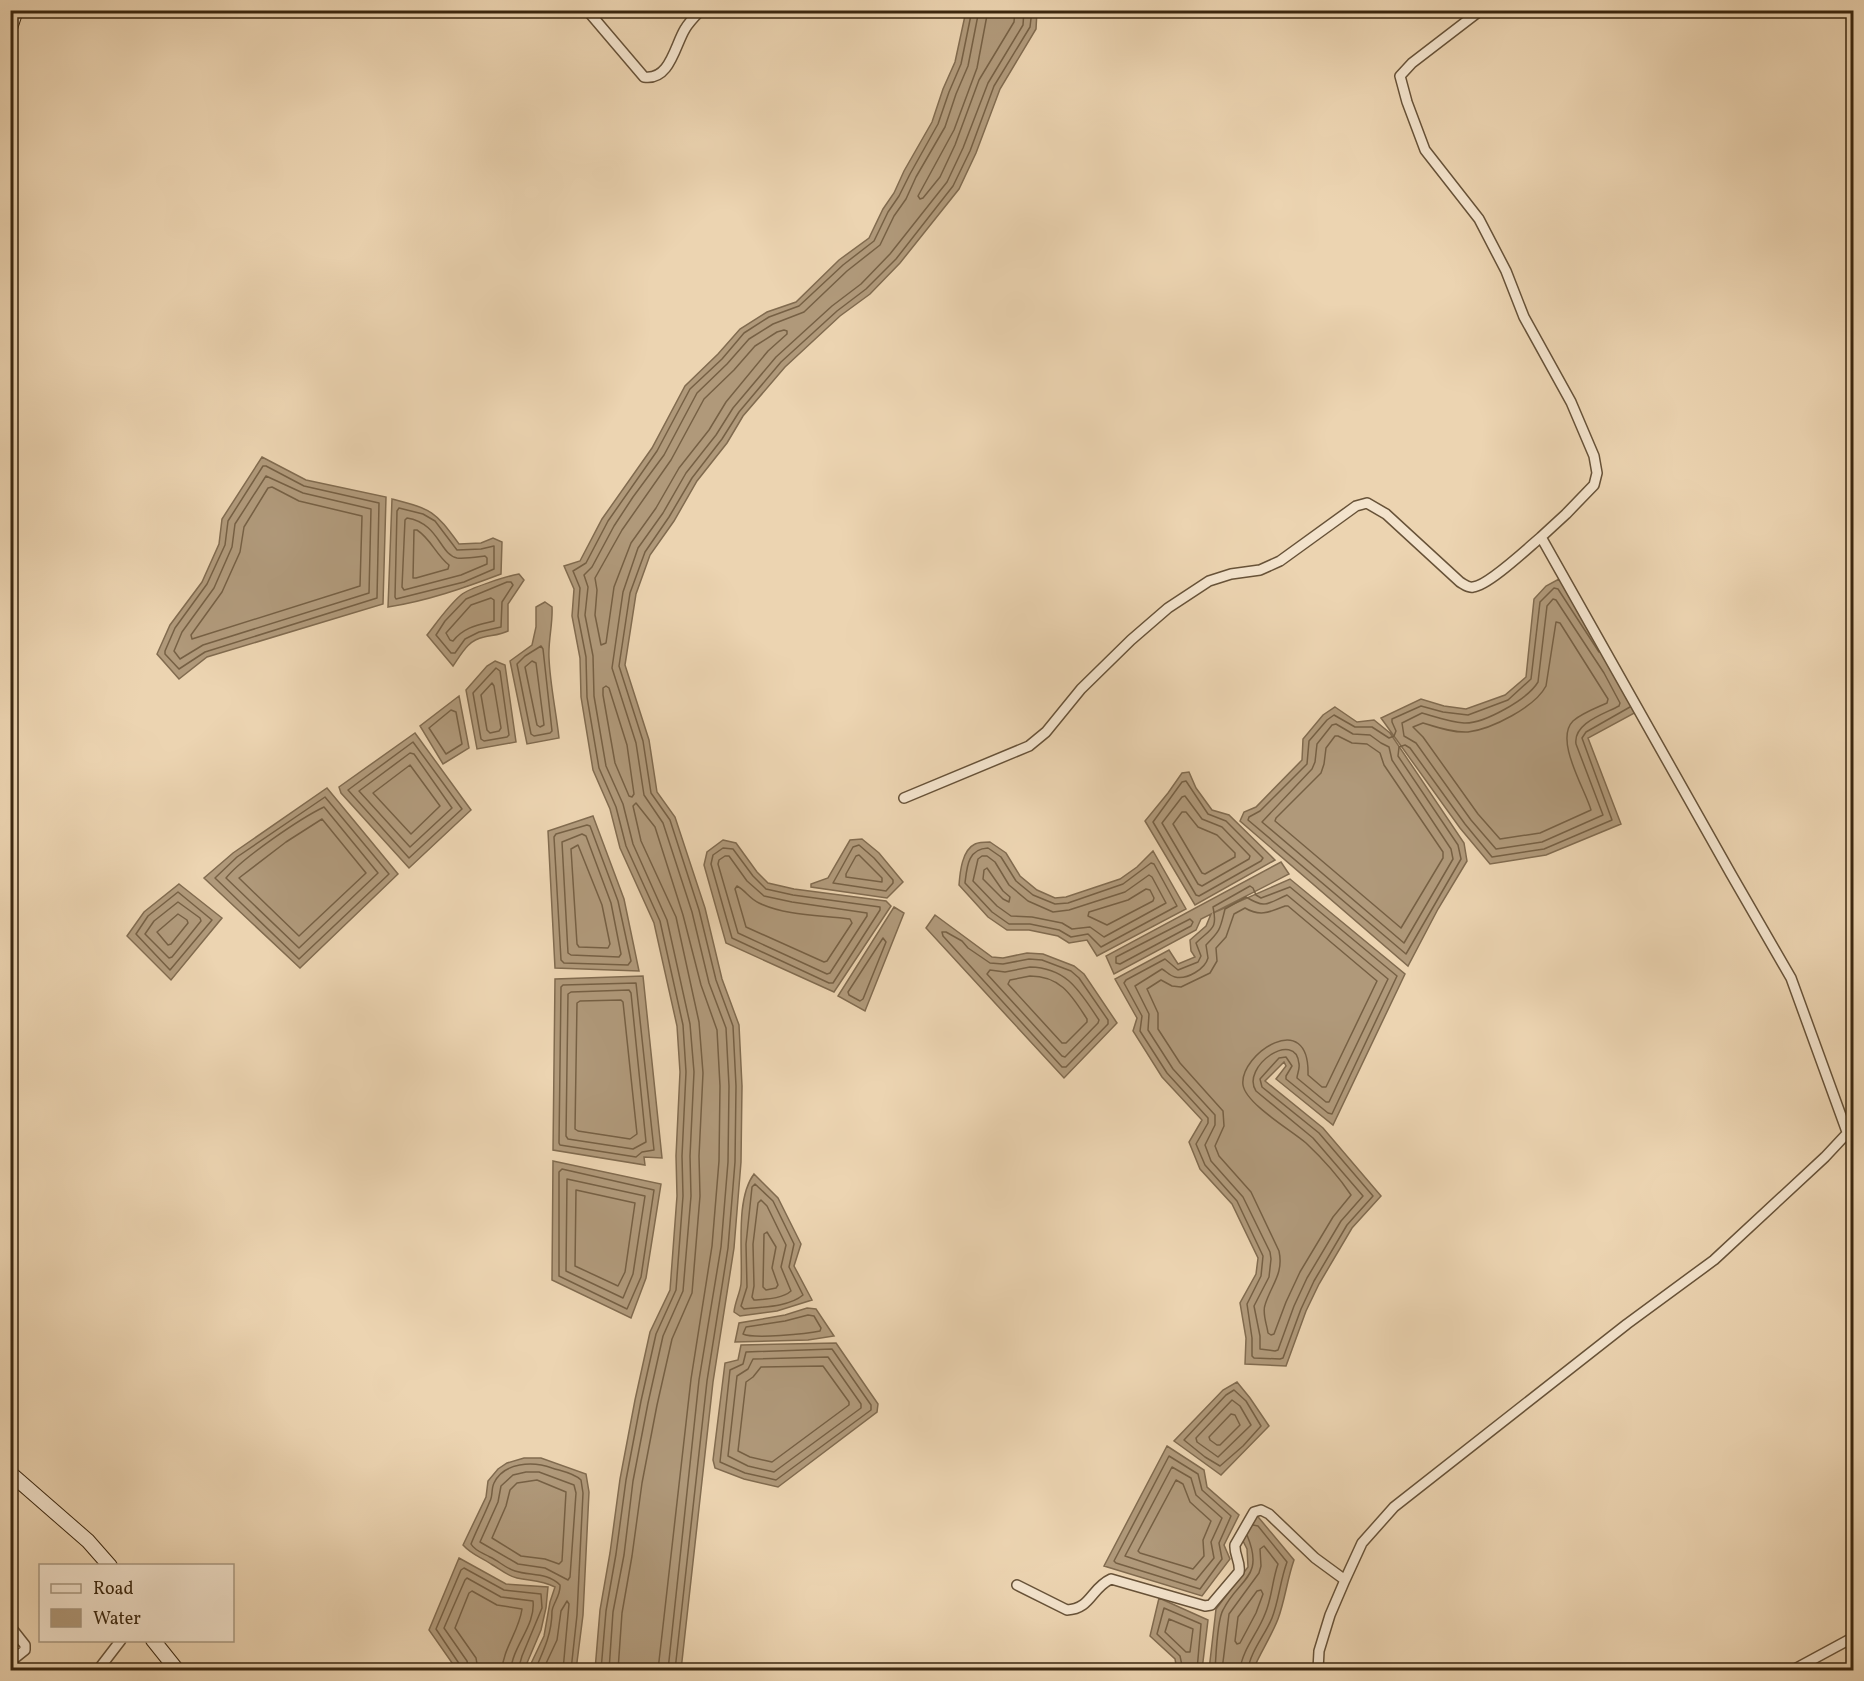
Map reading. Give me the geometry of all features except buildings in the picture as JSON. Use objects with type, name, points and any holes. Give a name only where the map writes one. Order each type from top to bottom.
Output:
[{"type":"street","points":[[10,28],[16,10]]},
{"type":"street","points":[[587,10],[644,77],[650,78],[669,64],[685,28],[700,10]]},
{"type":"street","points":[[904,798],[1029,746],[1046,732],[1081,689],[1168,608],[1209,581],[1230,574],[1260,570],[1280,561],[1356,506],[1367,503],[1386,514],[1460,582],[1469,587],[1476,587],[1498,573],[1541,537],[1594,485],[1597,473],[1594,456],[1571,402],[1524,317],[1506,271],[1479,219],[1425,150],[1400,76],[1412,63],[1481,10]]},
{"type":"street","points":[[1318,1671],[1319,1651],[1330,1615],[1362,1543],[1394,1507],[1627,1324],[1714,1260],[1825,1157],[1850,1129],[1791,978],[1541,537]]},
{"type":"street","points":[[10,1473],[88,1540],[108,1564]]},
{"type":"street","points":[[1017,1585],[1067,1610],[1085,1605],[1103,1583],[1111,1579],[1205,1606],[1211,1605],[1239,1572],[1241,1565],[1234,1551],[1234,1545],[1254,1512],[1261,1510],[1269,1514],[1315,1558],[1345,1580]]},
{"type":"street","points":[[10,1626],[25,1645],[25,1650],[10,1663],[15,1671]]},
{"type":"street","points":[[1793,1671],[1854,1637]]},
{"type":"street","points":[[98,1671],[120,1642]]},
{"type":"street","points":[[154,1642],[177,1671]]},
{"type":"water","points":[[966,11],[1037,11],[1036,29],[1000,89],[976,153],[959,189],[900,263],[870,294],[840,316],[785,367],[743,416],[727,443],[697,481],[674,521],[650,555],[636,594],[625,665],[649,740],[657,792],[675,817],[705,908],[722,979],[739,1025],[742,1086],[741,1162],[734,1248],[713,1382],[681,1670],[595,1670],[600,1610],[620,1479],[635,1400],[650,1332],[670,1290],[677,1196],[676,1156],[680,1072],[677,1026],[654,923],[620,848],[610,809],[593,770],[581,697],[580,658],[572,616],[574,589],[564,566],[580,561],[602,519],[652,448],[685,386],[740,329],[767,312],[796,302],[839,260],[869,238],[932,122],[955,62]]},
{"type":"water","points":[[262,457],[306,480],[386,497],[383,604],[207,657],[179,679],[157,654],[170,625],[202,582],[219,544],[222,519]]},
{"type":"water","points":[[392,499],[431,513],[444,524],[459,544],[481,543],[493,538],[502,542],[501,574],[445,594],[388,607]]},
{"type":"water","points":[[519,574],[524,580],[508,604],[508,631],[474,641],[453,666],[427,635],[447,609],[465,592]]},
{"type":"water","points":[[1559,579],[1616,666],[1640,710],[1588,738],[1621,824],[1546,855],[1490,864],[1460,828],[1381,718],[1421,699],[1444,706],[1466,709],[1505,695],[1526,677],[1534,599],[1546,586]]},
{"type":"water","points":[[545,602],[552,607],[549,658],[559,738],[527,744],[510,661],[532,645],[536,627],[536,607]]},
{"type":"water","points":[[495,661],[505,665],[516,742],[477,749],[466,690],[487,666]]},
{"type":"water","points":[[459,696],[469,748],[443,764],[420,726]]},
{"type":"water","points":[[1335,707],[1357,722],[1374,720],[1390,733],[1464,843],[1467,861],[1408,966],[1240,821],[1244,812],[1256,807],[1302,760],[1303,739],[1323,715]]},
{"type":"water","points":[[415,733],[471,810],[409,868],[341,793],[339,787]]},
{"type":"water","points":[[1189,772],[1196,788],[1212,810],[1229,815],[1275,860],[1195,905],[1145,821],[1182,773]]},
{"type":"water","points":[[327,788],[398,874],[300,968],[204,878],[233,853]]},
{"type":"water","points":[[593,816],[624,899],[639,971],[555,968],[548,831]]},
{"type":"water","points":[[862,839],[879,853],[903,882],[887,898],[811,887],[811,884],[828,878],[850,840]]},
{"type":"water","points":[[723,840],[736,843],[768,883],[794,889],[886,901],[891,906],[834,992],[726,943],[704,865],[707,852]]},
{"type":"water","points":[[990,842],[1006,853],[1020,876],[1037,890],[1055,898],[1066,897],[1120,879],[1137,867],[1153,851],[1186,909],[1097,956],[1087,940],[1069,943],[1058,936],[1029,930],[1007,930],[988,917],[959,885],[967,851],[977,843]]},
{"type":"water","points":[[1281,862],[1289,874],[1213,913],[1290,879],[1405,974],[1333,1125],[1276,1079],[1286,1066],[1284,1062],[1265,1081],[1323,1128],[1381,1196],[1352,1228],[1319,1284],[1306,1311],[1286,1366],[1245,1364],[1246,1338],[1240,1303],[1256,1274],[1258,1258],[1232,1204],[1200,1169],[1189,1142],[1202,1120],[1162,1077],[1133,1031],[1137,1018],[1115,979],[1169,950],[1178,964],[1195,957],[1191,951],[1190,940],[1206,926],[1211,914],[1201,919],[1196,930],[1114,974],[1106,956]]},
{"type":"water","points":[[179,884],[222,918],[171,980],[127,936],[144,912]]},
{"type":"water","points":[[894,907],[904,913],[865,1011],[838,996]]},
{"type":"water","points":[[935,915],[992,957],[1003,958],[1027,953],[1043,954],[1074,966],[1084,974],[1117,1023],[1064,1078],[926,928]]},
{"type":"water","points":[[643,976],[662,1158],[644,1157],[645,1165],[553,1150],[555,979]]},
{"type":"water","points":[[553,1161],[661,1184],[646,1278],[631,1318],[552,1280]]},
{"type":"water","points":[[754,1174],[778,1198],[801,1244],[794,1266],[812,1300],[777,1311],[740,1316],[734,1312],[741,1284],[742,1212],[744,1197]]},
{"type":"water","points":[[807,1308],[816,1309],[834,1336],[808,1340],[735,1342],[739,1323],[785,1315]]},
{"type":"water","points":[[836,1343],[878,1404],[877,1412],[778,1487],[744,1479],[715,1468],[713,1460],[725,1363],[738,1360],[741,1345]]},
{"type":"water","points":[[1237,1382],[1269,1426],[1221,1475],[1174,1441],[1223,1390]]},
{"type":"water","points":[[1167,1446],[1204,1470],[1207,1487],[1239,1515],[1224,1545],[1230,1559],[1202,1596],[1104,1566]]},
{"type":"water","points":[[524,1458],[541,1458],[586,1474],[589,1492],[583,1615],[576,1670],[528,1670],[544,1636],[555,1587],[510,1576],[473,1554],[463,1545],[486,1497],[488,1481],[498,1469],[507,1463]]},
{"type":"water","points":[[1254,1512],[1294,1560],[1280,1612],[1253,1670],[1209,1670],[1216,1609],[1248,1567],[1247,1549],[1240,1535]]},
{"type":"water","points":[[459,1558],[506,1584],[548,1587],[541,1630],[524,1670],[457,1670],[429,1630]]},
{"type":"water","points":[[1159,1598],[1208,1620],[1202,1670],[1177,1670],[1175,1659],[1150,1636]]}]
